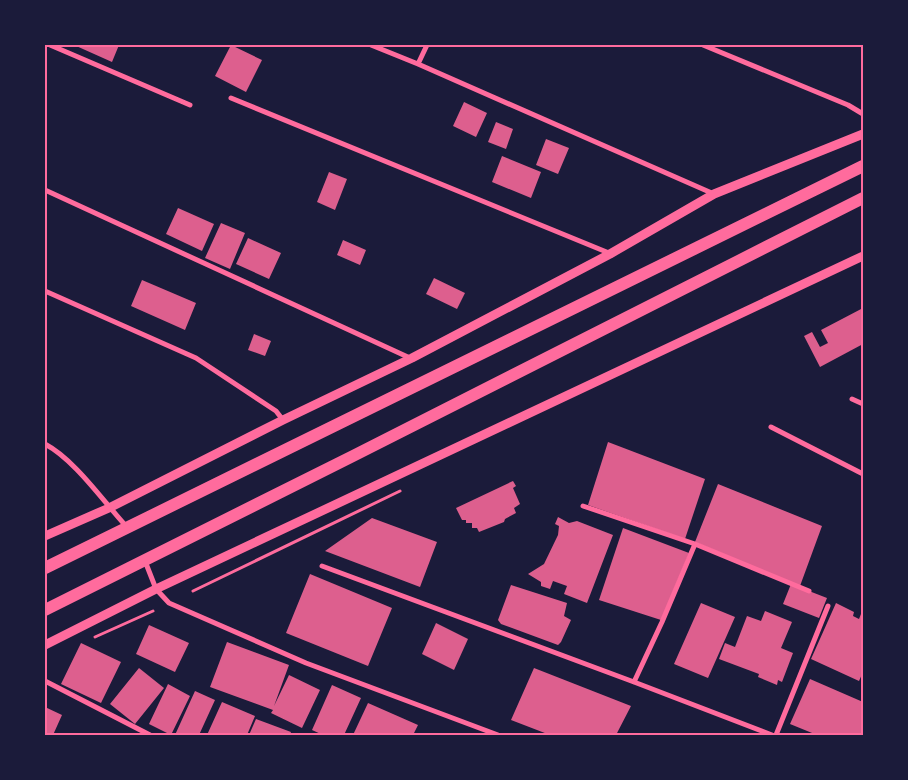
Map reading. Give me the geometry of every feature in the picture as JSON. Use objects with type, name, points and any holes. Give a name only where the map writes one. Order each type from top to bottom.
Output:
[{"type":"main road","points":[[45,568],[863,166]]},
{"type":"main road","points":[[45,610],[863,198]]},
{"type":"street","points":[[50,45],[190,105]]},
{"type":"street","points":[[371,45],[714,194]]},
{"type":"street","points":[[418,64],[427,45]]},
{"type":"street","points":[[703,45],[848,105],[863,114]]},
{"type":"street","points":[[230,98],[610,254]]},
{"type":"street","points":[[45,536],[110,508],[283,420],[412,358],[610,254],[714,194],[863,134]]},
{"type":"street","points":[[45,190],[412,358]]},
{"type":"street","points":[[45,645],[156,589],[863,256]]},
{"type":"street","points":[[45,291],[196,358],[276,411],[283,420]]},
{"type":"street","points":[[852,400],[863,404]]},
{"type":"street","points":[[771,427],[863,474]]},
{"type":"street","points":[[45,444],[55,450],[102,496],[128,528]]},
{"type":"street","points":[[583,506],[695,544],[809,591]]},
{"type":"street","points":[[634,682],[695,544]]},
{"type":"street","points":[[145,560],[156,589],[169,603],[306,664],[498,735]]},
{"type":"street","points":[[322,566],[772,735]]},
{"type":"street","points":[[776,735],[828,606]]},
{"type":"street","points":[[45,681],[150,735]]},
{"type":"path","points":[[90,640],[153,610]]},
{"type":"building","points":[[74,45],[119,45],[112,62]]},
{"type":"building","points":[[231,45],[262,60],[246,92],[215,76]]},
{"type":"building","points":[[464,102],[487,113],[476,137],[453,126]]},
{"type":"building","points":[[496,122],[513,129],[506,149],[488,142]]},
{"type":"building","points":[[546,139],[569,148],[558,174],[536,165]]},
{"type":"building","points":[[502,156],[541,172],[531,198],[492,182]]},
{"type":"building","points":[[329,172],[347,179],[335,210],[317,202]]},
{"type":"building","points":[[178,208],[214,224],[202,251],[166,234]]},
{"type":"building","points":[[221,223],[245,233],[230,269],[205,258]]},
{"type":"building","points":[[248,238],[281,253],[269,279],[236,264]]},
{"type":"building","points":[[343,240],[366,250],[360,265],[337,255]]},
{"type":"building","points":[[434,278],[465,293],[457,309],[426,294]]},
{"type":"building","points":[[142,280],[196,303],[185,330],[131,306]]},
{"type":"building","points":[[863,308],[863,344],[820,367],[804,336],[812,332],[820,347],[828,343],[821,330]]},
{"type":"building","points":[[254,334],[271,341],[265,356],[248,350]]},
{"type":"building","points":[[608,442],[705,479],[685,539],[588,505]]},
{"type":"building","points":[[513,481],[516,486],[513,488],[520,504],[514,508],[516,513],[505,519],[504,522],[479,532],[477,528],[472,528],[472,523],[466,523],[466,520],[462,520],[456,508]]},
{"type":"building","points":[[718,484],[822,526],[800,586],[695,542]]},
{"type":"building","points":[[558,517],[569,523],[577,521],[613,535],[587,603],[564,594],[567,586],[553,581],[550,589],[541,586],[541,582],[528,574],[544,564],[558,535],[559,526],[555,524]]},
{"type":"building","points":[[372,518],[437,542],[420,587],[325,551]]},
{"type":"building","points":[[623,528],[689,553],[661,620],[599,600]]},
{"type":"building","points":[[310,574],[392,608],[368,666],[286,633]]},
{"type":"building","points":[[791,584],[827,598],[819,618],[783,604]]},
{"type":"building","points":[[511,585],[567,603],[564,616],[571,620],[558,645],[501,624],[498,620]]},
{"type":"building","points":[[701,603],[735,617],[708,678],[674,664]]},
{"type":"building","points":[[836,603],[854,612],[853,616],[859,619],[861,614],[863,614],[863,672],[859,681],[811,659]]},
{"type":"building","points":[[765,611],[792,622],[781,648],[793,653],[782,682],[778,680],[777,685],[758,677],[759,674],[719,659],[725,643],[735,647],[747,616],[761,621]]},
{"type":"building","points":[[436,623],[468,639],[454,670],[422,654]]},
{"type":"building","points":[[149,625],[189,643],[175,672],[136,654]]},
{"type":"building","points":[[227,642],[289,665],[274,706],[289,675],[320,690],[302,728],[271,713],[273,710],[210,687]]},
{"type":"building","points":[[81,643],[121,662],[101,703],[61,684]]},
{"type":"building","points":[[139,668],[164,688],[135,724],[110,704]]},
{"type":"building","points":[[534,668],[631,706],[616,735],[550,735],[511,720]]},
{"type":"building","points":[[810,679],[863,702],[863,729],[860,735],[817,735],[790,724]]},
{"type":"building","points":[[168,684],[190,696],[171,735],[149,724]]},
{"type":"building","points":[[332,685],[361,698],[344,735],[323,735],[312,730]]},
{"type":"building","points":[[195,691],[215,700],[199,735],[175,735]]},
{"type":"building","points":[[222,702],[255,716],[247,735],[207,735]]},
{"type":"building","points":[[368,703],[418,725],[413,735],[353,735]]},
{"type":"building","points":[[45,707],[62,715],[53,735],[45,735]]},
{"type":"building","points":[[256,719],[291,732],[290,735],[249,735]]}]
